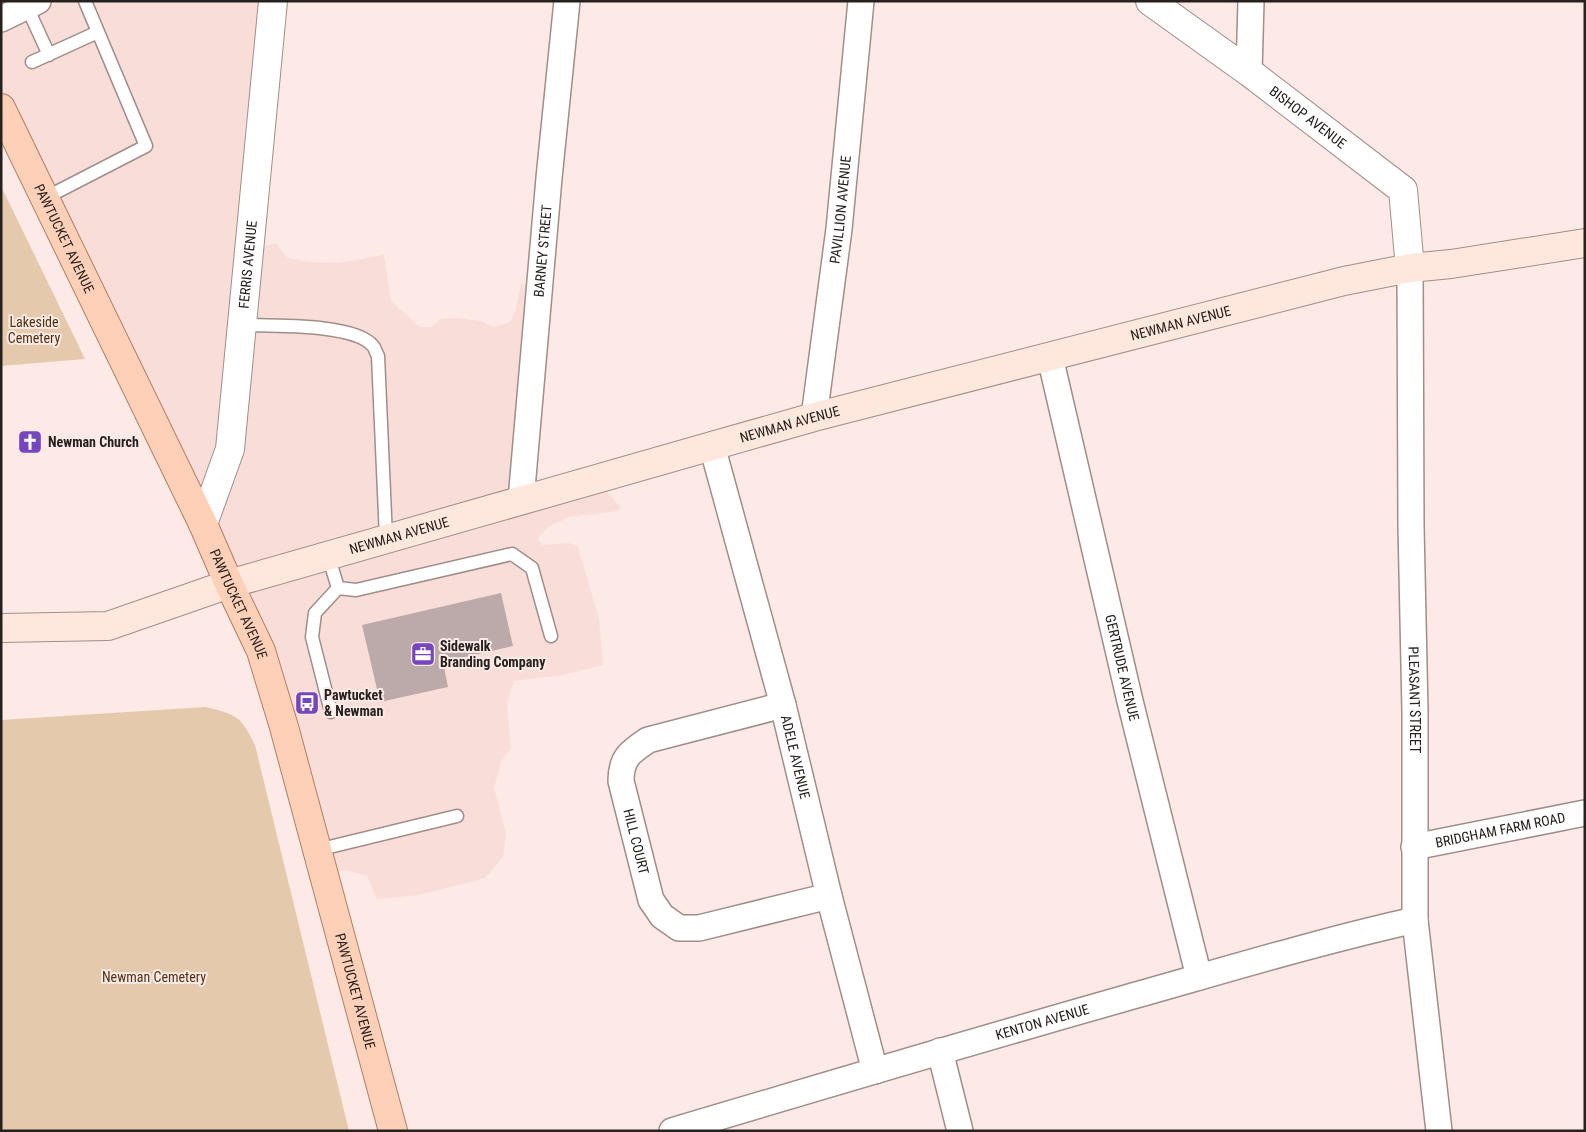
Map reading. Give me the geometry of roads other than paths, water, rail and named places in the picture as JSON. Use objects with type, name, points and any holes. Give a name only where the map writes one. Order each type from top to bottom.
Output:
[{"type":"main road","name":"PAWTUCKET AVENUE","points":[[1,108],[203,524],[261,651],[284,727],[392,1131]]},
{"type":"main road","name":"NEWMAN AVENUE","points":[[1,628],[108,626],[229,584],[328,554],[814,417],[1295,293],[1410,268],[1451,264],[1585,243]]},
{"type":"street","name":"FERRIS AVENUE","points":[[203,524],[230,449],[273,1]]},
{"type":"street","name":"BARNEY STREET","points":[[521,500],[566,1]]},
{"type":"street","name":"PAVILLION AVENUE","points":[[814,417],[839,229],[860,1]]},
{"type":"street","name":"BISHOP AVENUE","points":[[1150,1],[1249,72],[1402,190],[1410,268]]},
{"type":"street","points":[[1249,72],[1251,1]]},
{"type":"street","points":[[1,19],[32,4]]},
{"type":"street","name":"PLEASANT STREET","points":[[1410,268],[1411,516],[1415,712],[1414,920],[1439,1131]]},
{"type":"street","name":"GERTRUDE AVENUE","points":[[1050,357],[1130,701],[1199,977]]},
{"type":"street","name":"ADELE AVENUE","points":[[712,446],[783,705],[829,896],[875,1071]]},
{"type":"street","name":"HILL COURT","points":[[783,705],[648,740],[630,752],[621,767],[621,781],[651,900],[662,916],[679,928],[699,928],[829,896]]},
{"type":"street","name":"BRIDGHAM FARM ROAD","points":[[1414,847],[1585,814]]},
{"type":"street","name":"KENTON AVENUE","points":[[672,1131],[940,1051],[1199,977],[1414,920]]},
{"type":"street","points":[[940,1051],[960,1131]]},
{"type":"lane","points":[[45,198],[146,146],[85,1]]},
{"type":"lane","points":[[32,4],[49,55]]},
{"type":"lane","points":[[32,62],[98,32]]},
{"type":"lane","points":[[242,325],[340,330],[359,336],[373,346],[378,356],[386,538]]},
{"type":"lane","points":[[328,554],[338,588]]},
{"type":"lane","points":[[338,588],[356,590],[512,554],[532,568],[551,636]]},
{"type":"lane","points":[[331,712],[312,637],[315,613],[338,588]]},
{"type":"lane","points":[[317,850],[457,816]]},
{"type":"place","name":"Newman Church","points":[[30,442]]},
{"type":"place","name":"Sidewalk Branding Company","points":[[423,654]]},
{"type":"place","name":"Pawtucket & Newman","points":[[307,703]]},
{"type":"park label","name":"Lakeside Cemetery","points":[[34,330]]},
{"type":"park label","name":"Newman Cemetery","points":[[154,977]]}]
